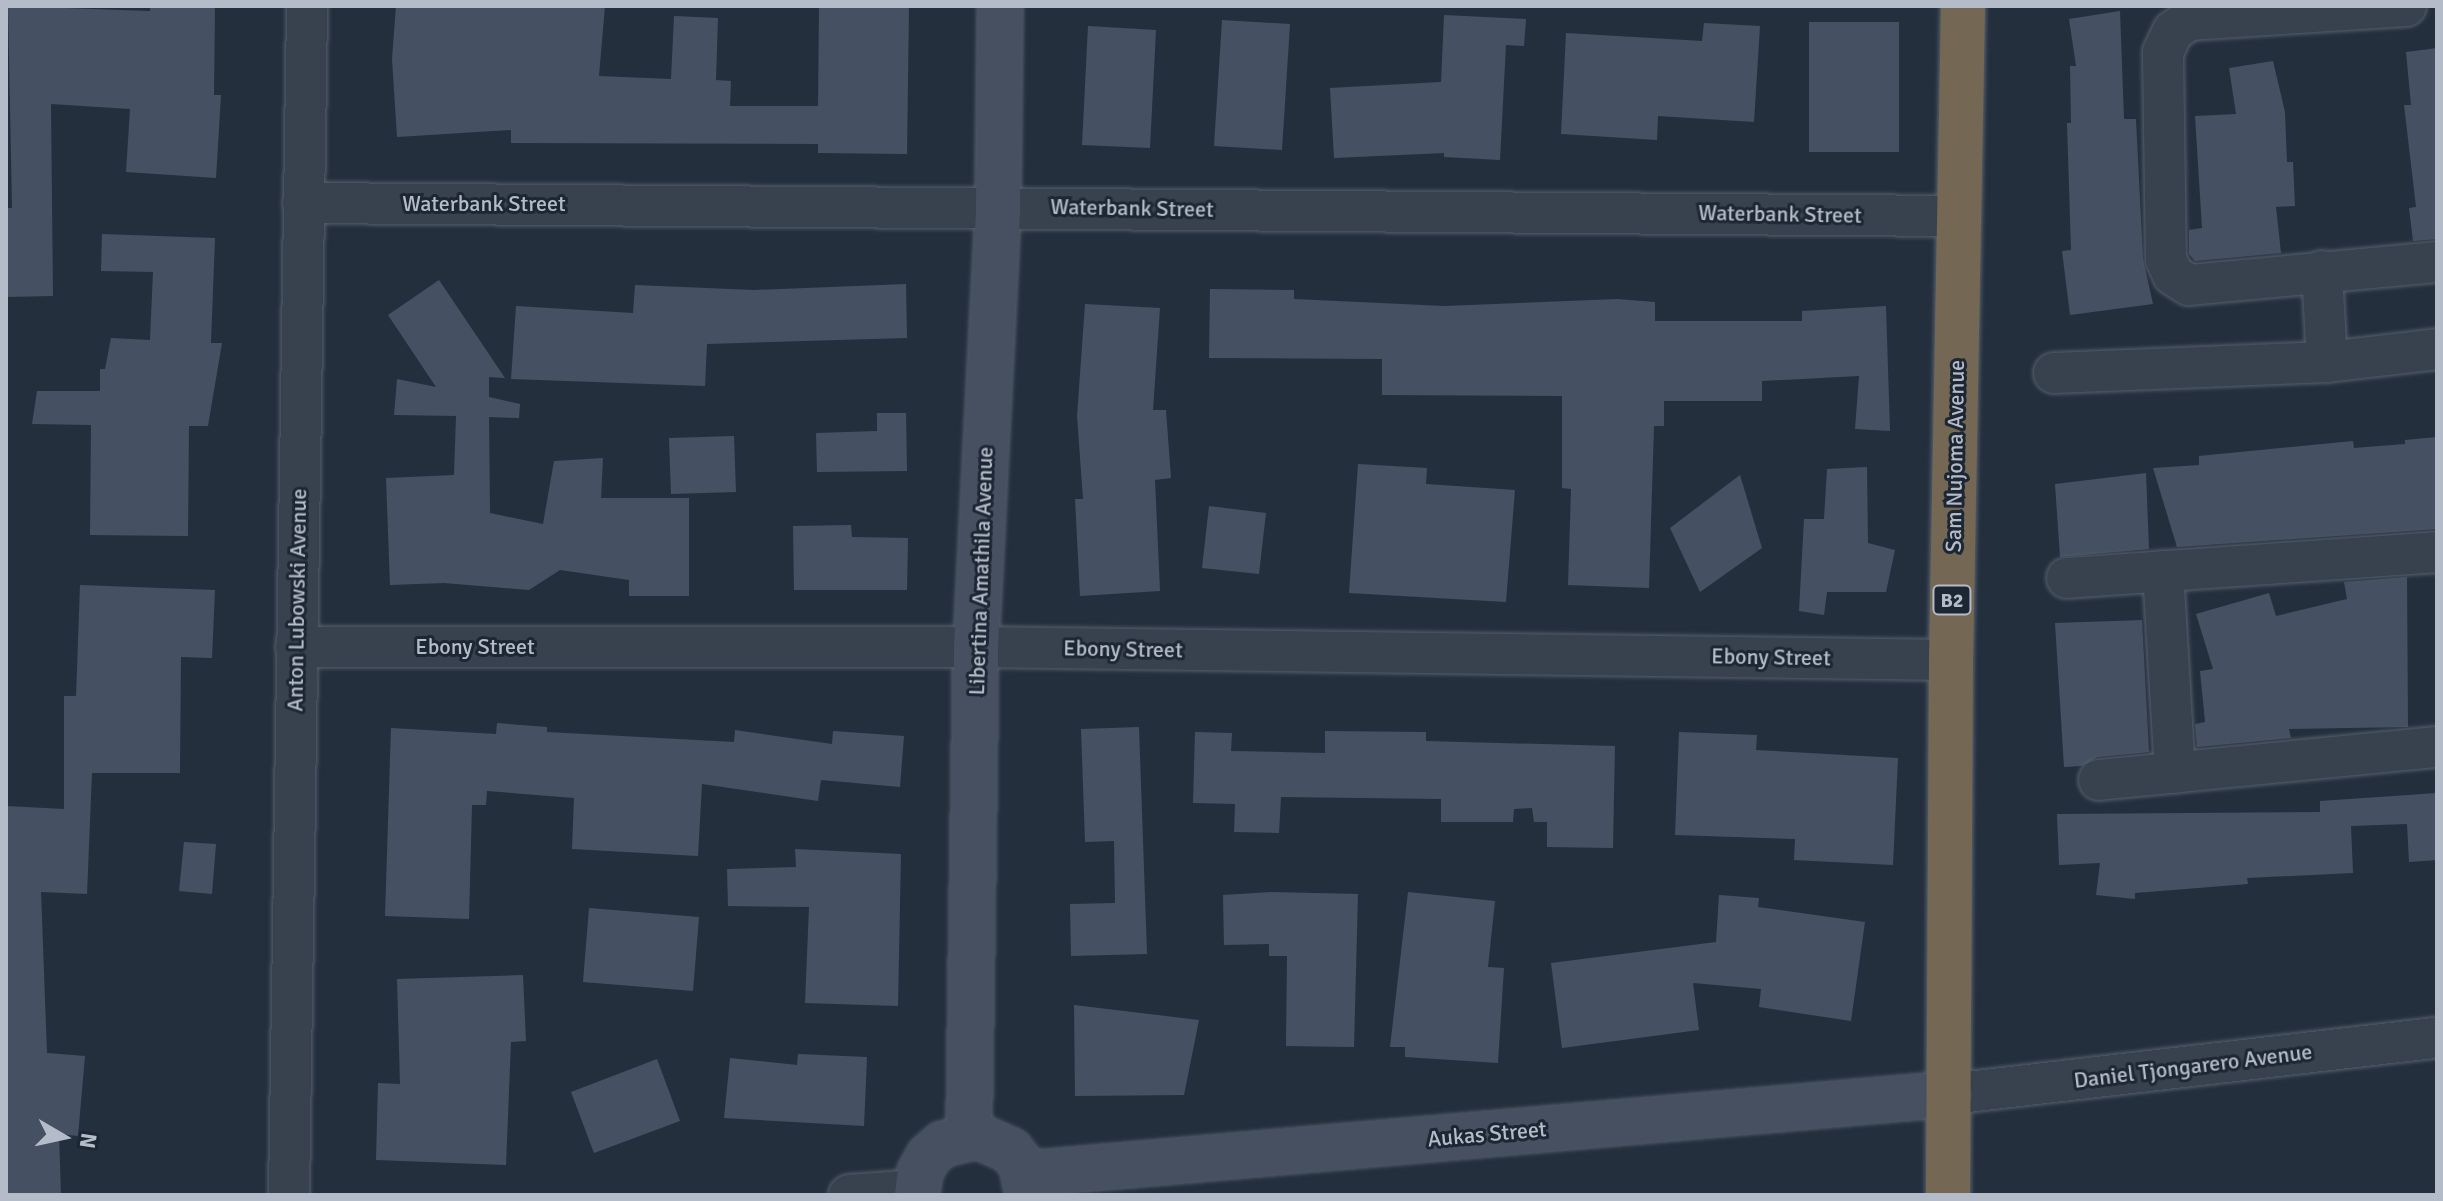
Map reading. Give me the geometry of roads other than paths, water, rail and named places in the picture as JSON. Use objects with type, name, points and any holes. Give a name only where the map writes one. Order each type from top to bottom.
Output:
[{"type":"highway","name":"Sam Nujoma Avenue","points":[[1948,1195],[1951,660],[1963,6]]},
{"type":"street","name":"Anton Lubowski Avenue","points":[[289,1195],[307,6]]},
{"type":"street","name":"Libertina Amathila Avenue","points":[[969,1136],[976,647],[998,207],[1000,6]]},
{"type":"street","points":[[2406,6],[2189,20],[2173,31],[2163,52],[2166,259],[2173,275],[2189,285],[2437,262]]},
{"type":"street","name":"Waterbank Street","points":[[303,203],[1960,216]]},
{"type":"street","points":[[2322,271],[2327,362]]},
{"type":"street","points":[[2054,373],[2327,362],[2437,349]]},
{"type":"street","points":[[2067,578],[2437,552]]},
{"type":"street","points":[[2163,571],[2175,773]]},
{"type":"street","name":"Ebony Street","points":[[296,647],[976,647],[1951,660]]},
{"type":"street","points":[[2099,780],[2437,747]]},
{"type":"street","name":"Daniel Tjongarero Avenue","points":[[1950,1094],[2437,1038]]},
{"type":"street","name":"Aukas Street","points":[[1026,1185],[1950,1094]]},
{"type":"street","points":[[849,1195],[917,1192],[929,1156],[943,1144],[969,1136],[1003,1146],[1026,1185]]}]
